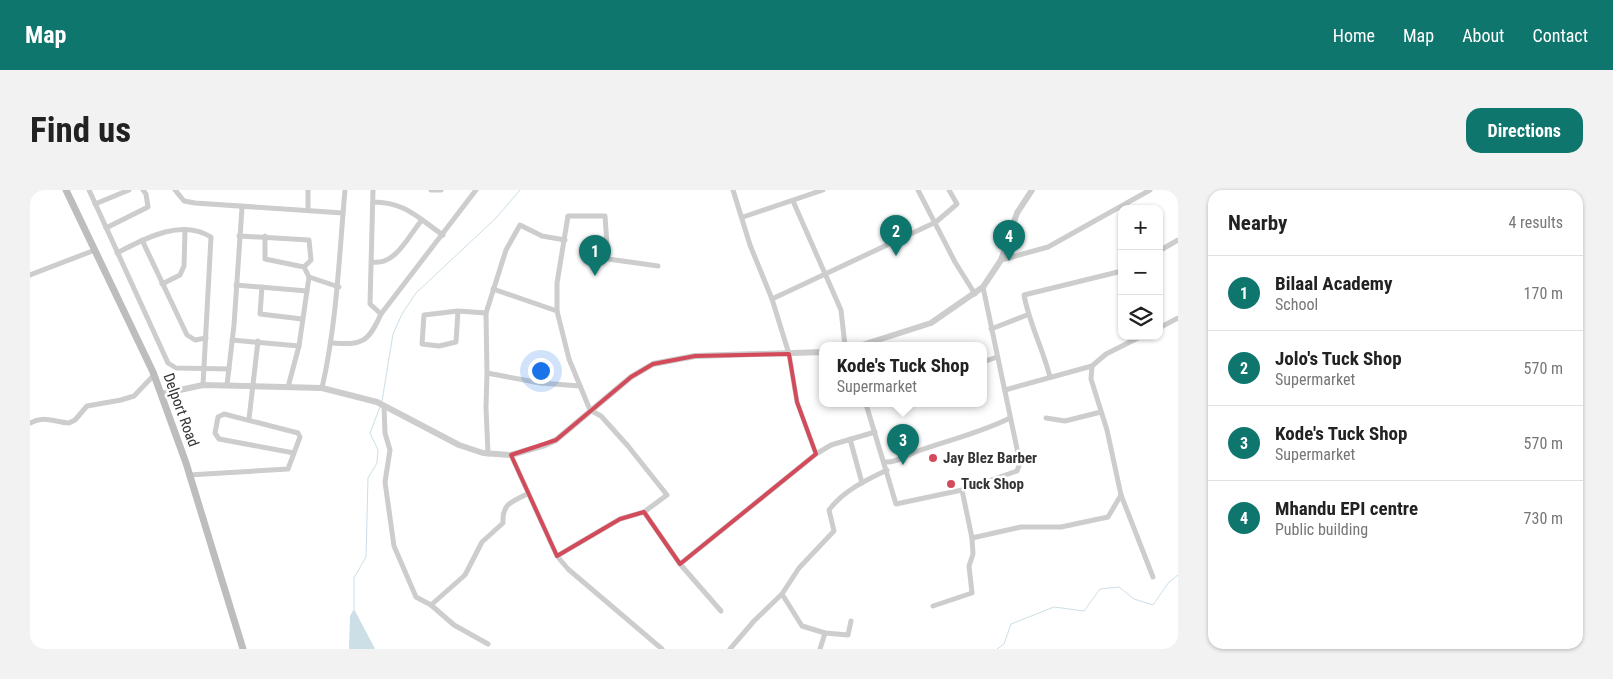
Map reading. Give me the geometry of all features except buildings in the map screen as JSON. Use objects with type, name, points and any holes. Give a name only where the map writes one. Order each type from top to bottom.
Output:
[{"type":"main road","name":"Delport Road","points":[[66,190],[154,375],[190,475],[243,649]]},
{"type":"street","points":[[89,190],[116,253],[168,363],[176,368],[229,369]]},
{"type":"street","points":[[95,204],[129,190]]},
{"type":"street","points":[[106,228],[148,207],[143,190]]},
{"type":"street","points":[[175,190],[184,201],[242,208],[308,209],[343,213]]},
{"type":"street","points":[[308,190],[308,209]]},
{"type":"street","points":[[322,388],[332,343],[338,287],[344,190]]},
{"type":"street","points":[[373,190],[370,304],[381,314]]},
{"type":"street","points":[[431,190],[441,190]]},
{"type":"street","points":[[733,190],[743,217],[750,245],[772,299],[789,354],[797,402],[816,454]]},
{"type":"street","points":[[743,217],[823,190]]},
{"type":"street","points":[[918,190],[955,262],[975,294]]},
{"type":"street","points":[[772,299],[936,222],[957,204],[949,190]]},
{"type":"street","points":[[872,342],[931,323],[983,288],[1001,260],[1017,213],[1032,190]]},
{"type":"street","points":[[1001,260],[1048,247],[1150,190]]},
{"type":"street","points":[[332,343],[356,344],[362,342],[375,327],[381,314],[443,235],[473,191]]},
{"type":"street","points":[[793,201],[841,310],[845,342]]},
{"type":"street","points":[[373,202],[390,202],[408,209],[421,221],[443,235]]},
{"type":"street","points":[[227,385],[242,208]]},
{"type":"street","points":[[557,556],[620,519],[644,512],[667,495],[601,416],[590,410],[569,359],[557,311],[557,283],[568,216],[613,215]]},
{"type":"street","points":[[605,216],[608,259],[658,266]]},
{"type":"street","points":[[372,262],[382,264],[391,260],[421,221]]},
{"type":"street","points":[[488,454],[486,313],[506,250],[520,225],[542,236],[565,240]]},
{"type":"street","points":[[116,253],[160,231],[203,232],[211,237],[203,385]]},
{"type":"street","points":[[162,284],[180,275],[184,266],[184,231]]},
{"type":"street","points":[[239,236],[309,240],[311,260],[304,267]]},
{"type":"street","points":[[265,236],[266,260],[304,267],[310,277],[338,287]]},
{"type":"street","points":[[142,240],[187,335],[195,340],[206,338]]},
{"type":"street","points":[[1161,250],[1178,240]]},
{"type":"street","points":[[30,275],[95,250]]},
{"type":"street","points":[[1050,377],[1045,354],[1027,314],[1024,295],[1031,291],[1118,272]]},
{"type":"street","points":[[288,387],[299,346],[310,277]]},
{"type":"street","points":[[236,285],[307,291]]},
{"type":"street","points":[[262,287],[260,314],[302,319]]},
{"type":"street","points":[[869,407],[874,432],[885,462],[896,504],[962,490],[1017,471],[1020,467],[983,288]]},
{"type":"street","points":[[493,289],[557,311]]},
{"type":"street","points":[[458,311],[456,342],[439,346],[422,344],[424,315],[458,311],[486,313]]},
{"type":"street","points":[[991,329],[1027,314]]},
{"type":"street","points":[[1163,326],[1177,321]]},
{"type":"street","points":[[232,340],[299,346]]},
{"type":"street","points":[[1005,390],[1092,366],[1106,354],[1134,340]]},
{"type":"street","points":[[250,419],[258,342]]},
{"type":"street","points":[[161,394],[203,385],[322,388],[376,402],[458,445],[488,454],[511,455],[545,446],[556,440],[631,377],[653,364],[695,356],[819,352]]},
{"type":"street","points":[[987,361],[998,357]]},
{"type":"street","points":[[1092,366],[1091,379],[1122,495],[1153,577]]},
{"type":"street","points":[[488,373],[540,383],[580,386]]},
{"type":"street","points":[[30,423],[42,418],[69,423],[75,420],[87,406],[134,396],[154,375]]},
{"type":"street","points":[[384,407],[385,433],[390,450],[385,482],[394,546],[416,596],[431,605],[454,625],[488,644]]},
{"type":"street","points":[[1046,418],[1065,421],[1101,412]]},
{"type":"street","points":[[190,475],[288,468],[294,453],[300,437],[298,433],[250,419],[224,414],[218,416],[215,433],[219,439],[294,453]]},
{"type":"street","points":[[885,462],[891,462],[918,451],[986,430],[1010,418]]},
{"type":"street","points":[[680,564],[816,454],[831,445],[874,432]]},
{"type":"street","points":[[850,439],[862,483]]},
{"type":"street","points":[[511,455],[527,494],[557,556],[568,569],[662,649]]},
{"type":"street","points":[[730,649],[754,621],[782,594],[799,568],[834,531],[829,510],[834,502],[862,483],[887,470]]},
{"type":"street","points":[[933,606],[972,593],[969,566],[973,554],[972,538],[962,490]]},
{"type":"street","points":[[431,605],[465,575],[482,542],[503,523],[502,512],[506,506],[527,494]]},
{"type":"street","points":[[972,538],[1021,527],[1061,527],[1108,517],[1122,495]]},
{"type":"street","points":[[644,512],[680,564],[721,611]]},
{"type":"street","points":[[782,594],[802,626],[825,633],[848,635],[851,621]]},
{"type":"street","points":[[820,649],[825,633]]},
{"type":"highlighted area","points":[[789,354],[797,402],[816,454],[680,564],[644,512],[620,519],[557,556],[511,455],[556,440],[631,377],[653,364],[695,356]]},
{"type":"shaded area","points":[[354,609],[375,649],[349,649],[350,616]]},
{"type":"waterway","points":[[382,401],[393,334],[402,314],[416,293],[496,218],[520,190]]},
{"type":"waterway","points":[[354,609],[354,578],[366,557],[368,478],[377,463],[378,450],[370,433],[380,407]]},
{"type":"waterway","points":[[997,649],[1004,644],[1011,624],[1054,607],[1084,611],[1100,589],[1119,587],[1134,599],[1153,605],[1169,582],[1178,575]]},
{"type":"place","name":"Jolo's Tuck Shop","points":[[896,256]]},
{"type":"place","name":"Mhandu EPI centre","points":[[1009,261]]},
{"type":"place","name":"Bilaal Academy","points":[[595,276]]},
{"type":"place","name":"Jay Blez Barber","points":[[933,458]]},
{"type":"place","name":"Kode's Tuck Shop","points":[[903,465]]},
{"type":"place","name":"Tuck Shop","points":[[951,484]]}]
